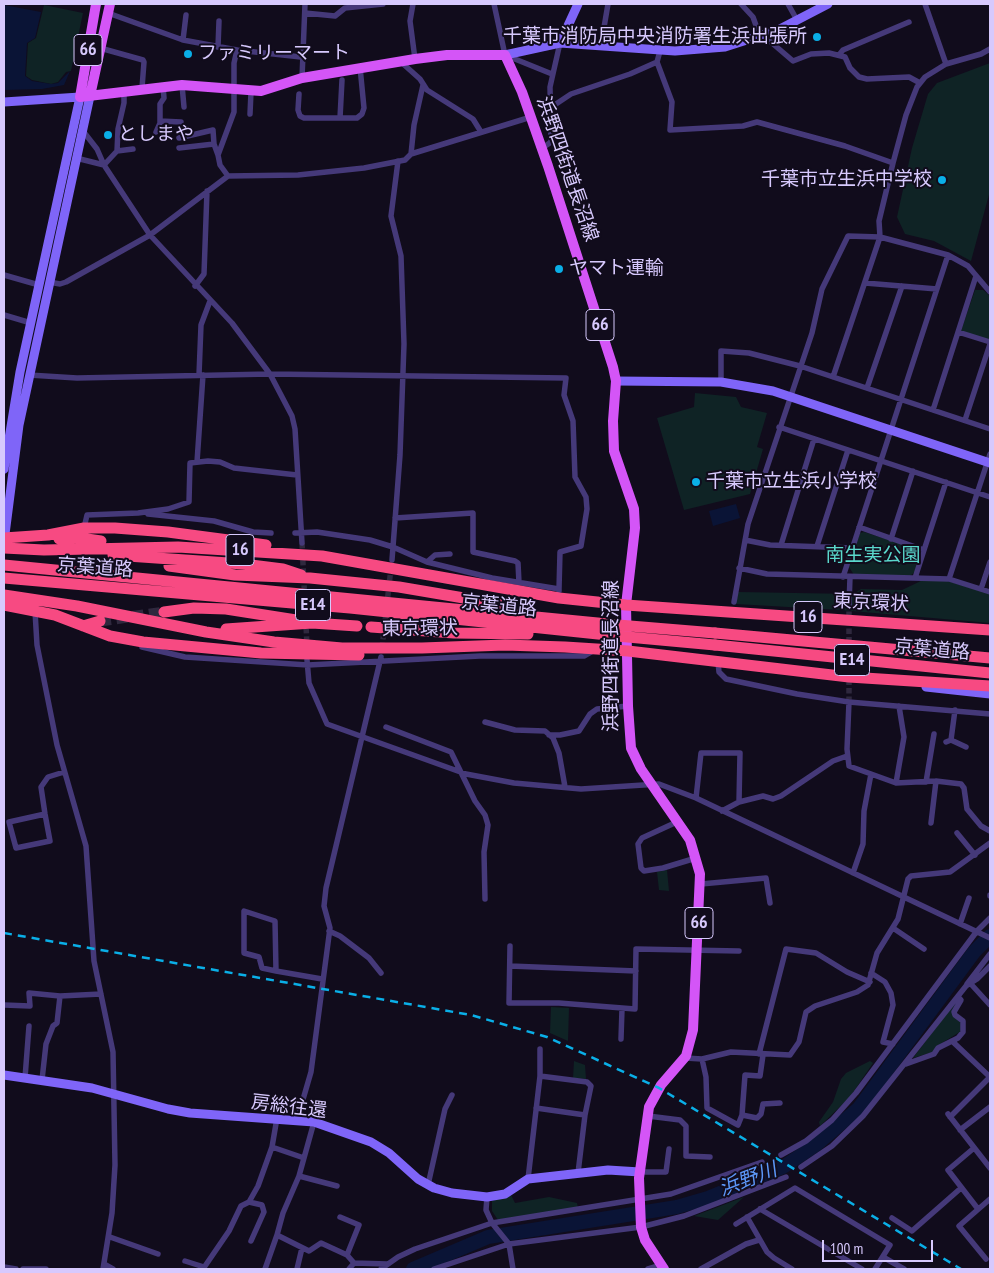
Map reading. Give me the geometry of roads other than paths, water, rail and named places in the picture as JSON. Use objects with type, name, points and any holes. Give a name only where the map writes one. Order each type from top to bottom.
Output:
[{"type":"highway","points":[[5,543],[20,538],[84,528],[115,528],[210,536],[322,556]]},
{"type":"highway","points":[[20,538],[35,540],[80,538],[101,541]]},
{"type":"highway","name":"東京環状","points":[[5,543],[44,550],[178,548],[322,556],[626,605],[990,630]]},
{"type":"highway","points":[[44,550],[206,560],[283,569],[310,578]]},
{"type":"highway","name":"京葉道路","points":[[7,566],[600,622],[618,631]]},
{"type":"highway","points":[[168,566],[235,575],[310,578],[417,589],[462,599],[585,616],[600,622]]},
{"type":"highway","name":"京葉道路","points":[[5,578],[320,605],[582,633],[618,631],[990,658]]},
{"type":"highway","name":"東京環状","points":[[4,594],[76,606],[150,622],[274,642],[342,648],[505,645],[596,649],[628,651],[849,677],[990,686]]},
{"type":"highway","points":[[4,605],[55,615],[110,636],[144,642],[312,656],[407,653],[422,648]]},
{"type":"highway","points":[[164,612],[194,608],[226,609],[312,623],[357,626]]},
{"type":"highway","points":[[83,626],[100,621]]},
{"type":"highway","points":[[150,622],[240,629],[312,623]]},
{"type":"highway","points":[[371,627],[454,633],[564,635],[582,633]]},
{"type":"highway","name":"京葉道路","points":[[715,639],[990,673]]},
{"type":"main road","name":"66","points":[[85,96],[96,4]]},
{"type":"main road","name":"66","points":[[85,96],[100,48],[109,8]]},
{"type":"main road","name":"66","points":[[85,96],[124,90],[182,85],[251,92],[261,91],[302,78],[360,67],[447,55],[505,55]]},
{"type":"main road","name":"浜野四街道長沼線","points":[[505,55],[531,117],[606,344],[616,381],[613,421],[614,451],[635,515],[626,605],[628,706],[631,748],[641,769],[679,821],[697,858],[701,884],[696,1007],[693,1030],[685,1058],[652,1099],[640,1172],[641,1227],[645,1240],[663,1267]]},
{"type":"street","points":[[302,78],[301,57],[305,4]]},
{"type":"street","points":[[305,13],[335,16],[345,8],[383,4]]},
{"type":"street","points":[[413,4],[410,21],[415,59]]},
{"type":"street","points":[[494,4],[506,49],[505,55]]},
{"type":"street","points":[[541,149],[550,142],[552,74],[560,43],[578,4]]},
{"type":"street","points":[[601,45],[608,4]]},
{"type":"street","points":[[741,4],[754,17],[758,31],[792,62],[820,52],[839,55],[845,57],[850,68],[859,77],[867,79],[909,77],[920,83]]},
{"type":"street","points":[[788,4],[797,20]]},
{"type":"street","points":[[505,55],[560,43],[660,51],[725,48],[763,36],[828,4]]},
{"type":"street","points":[[925,4],[946,64]]},
{"type":"street","points":[[109,8],[183,40],[237,50],[301,57]]},
{"type":"street","points":[[183,40],[186,15]]},
{"type":"street","points":[[218,47],[219,21]]},
{"type":"street","points":[[839,55],[843,50],[909,22]]},
{"type":"street","points":[[100,48],[143,60],[142,88]]},
{"type":"street","points":[[833,377],[880,237],[878,221],[892,164],[906,115],[920,83],[925,77],[946,64],[981,54],[990,49]]},
{"type":"street","points":[[218,156],[234,112],[233,89],[237,50]]},
{"type":"street","points":[[660,51],[656,62],[672,102],[670,130],[743,126],[757,122],[845,146],[892,164]]},
{"type":"street","points":[[505,55],[552,74]]},
{"type":"street","points":[[401,62],[420,78],[423,86],[414,125],[411,154]]},
{"type":"street","points":[[550,108],[571,94],[630,74],[656,62]]},
{"type":"street","points":[[300,94],[300,116],[304,118],[353,119],[362,114],[360,67]]},
{"type":"street","points":[[340,118],[342,80]]},
{"type":"street","points":[[182,85],[184,107]]},
{"type":"street","points":[[156,132],[160,121],[160,104],[164,98],[163,86]]},
{"type":"street","points":[[423,86],[473,119],[481,132]]},
{"type":"street","points":[[117,151],[118,129],[124,103],[124,90]]},
{"type":"street","points":[[250,114],[251,92]]},
{"type":"street","points":[[4,102],[85,96]]},
{"type":"street","points":[[5,543],[19,425],[82,131],[85,96]]},
{"type":"street","points":[[4,469],[39,285],[85,96]]},
{"type":"street","points":[[49,282],[60,284],[66,282],[150,235],[228,176],[298,175],[364,168],[405,160],[411,154],[531,117]]},
{"type":"street","points":[[160,121],[181,122]]},
{"type":"street","points":[[179,138],[213,130],[214,144],[220,165],[228,176]]},
{"type":"street","points":[[82,131],[97,149],[104,165],[150,235],[232,324],[270,374],[292,416],[295,429],[302,543]]},
{"type":"street","points":[[179,148],[214,144]]},
{"type":"street","points":[[104,165],[117,151],[133,149]]},
{"type":"street","points":[[76,158],[104,165]]},
{"type":"street","points":[[392,560],[404,344],[401,256],[391,216],[398,161]]},
{"type":"street","points":[[196,286],[204,274],[207,191]]},
{"type":"street","points":[[734,602],[738,568],[748,524],[812,333],[822,289],[848,236],[880,237],[948,255],[968,266],[990,292]]},
{"type":"street","points":[[843,577],[948,255]]},
{"type":"street","points":[[4,275],[39,285]]},
{"type":"street","points":[[933,410],[976,276]]},
{"type":"street","points":[[865,283],[937,289]]},
{"type":"street","points":[[867,388],[902,286]]},
{"type":"street","points":[[197,462],[201,325],[210,301]]},
{"type":"street","points":[[4,315],[31,323]]},
{"type":"street","points":[[958,332],[990,343],[965,420]]},
{"type":"street","points":[[721,382],[721,351],[750,353],[800,366],[990,429]]},
{"type":"street","points":[[29,375],[77,378],[270,374],[566,378],[564,396],[572,421],[575,477],[586,497],[587,509],[581,546],[560,552],[559,593],[427,562],[393,547],[345,535],[295,533]]},
{"type":"street","points":[[616,381],[721,382],[759,389],[989,460],[949,579]]},
{"type":"street","points":[[779,427],[990,497]]},
{"type":"street","points":[[781,545],[814,439]]},
{"type":"street","points":[[817,546],[848,450]]},
{"type":"street","points":[[84,528],[87,515],[138,513],[168,509],[189,502],[190,463],[214,462],[234,468],[297,475]]},
{"type":"street","points":[[891,539],[913,471]]},
{"type":"street","points":[[915,578],[946,482]]},
{"type":"street","points":[[138,513],[214,521],[253,532],[271,533]]},
{"type":"street","points":[[395,518],[473,513],[473,552],[518,563],[519,583]]},
{"type":"street","points":[[859,527],[924,550]]},
{"type":"street","points":[[745,540],[781,545],[852,548]]},
{"type":"street","points":[[427,562],[435,555],[450,554]]},
{"type":"street","points":[[981,588],[990,562]]},
{"type":"street","points":[[738,568],[767,574],[949,579],[990,592]]},
{"type":"street","points":[[849,606],[850,577]]},
{"type":"street","points":[[35,610],[37,645],[56,744],[86,846],[94,961],[113,1052],[115,1165],[110,1237],[104,1267],[113,1269]]},
{"type":"street","points":[[110,636],[130,644],[184,657],[308,663],[480,656],[584,656],[596,649]]},
{"type":"street","points":[[297,1120],[310,1072],[329,931],[324,906],[326,888],[381,660]]},
{"type":"street","points":[[718,662],[718,672],[726,679],[849,702],[990,714]]},
{"type":"street","points":[[308,663],[309,683],[327,724],[463,773],[514,783],[581,789],[651,783],[660,784],[696,798],[990,938]]},
{"type":"street","points":[[849,677],[887,684],[990,694]]},
{"type":"street","points":[[849,702],[849,766],[896,783],[936,781],[961,784],[964,788],[967,809],[981,826],[990,831]]},
{"type":"street","points":[[549,735],[560,735],[578,731],[590,714],[597,709],[628,706]]},
{"type":"street","points":[[896,783],[904,737],[899,706]]},
{"type":"street","points":[[955,710],[948,741],[966,747]]},
{"type":"street","points":[[486,722],[515,730],[545,731],[553,738],[559,754],[565,787]]},
{"type":"street","points":[[386,727],[451,752],[488,825],[484,852],[485,899]]},
{"type":"street","points":[[926,782],[934,734]]},
{"type":"street","points":[[696,798],[701,753],[740,753],[739,802]]},
{"type":"street","points":[[722,811],[739,802],[763,796],[773,799],[781,796],[833,761],[848,756]]},
{"type":"street","points":[[45,814],[9,822],[16,848],[50,841],[41,787],[48,777],[64,772]]},
{"type":"street","points":[[853,873],[863,844],[864,811],[871,774]]},
{"type":"street","points":[[931,823],[936,781]]},
{"type":"street","points":[[679,821],[642,838],[638,844],[640,868],[644,871],[663,868],[697,858]]},
{"type":"street","points":[[956,834],[975,855]]},
{"type":"street","points":[[685,1058],[702,1059],[731,1052],[790,1055],[795,1050],[806,1012],[814,1006],[864,989],[870,982],[877,953],[898,919],[902,896],[910,876],[950,872],[990,843]]},
{"type":"street","points":[[701,884],[766,878],[770,904]]},
{"type":"street","points":[[960,924],[969,898]]},
{"type":"street","points":[[276,970],[275,921],[244,912],[244,954],[259,957],[262,968],[322,979]]},
{"type":"street","points":[[781,1155],[806,1141],[832,1120],[856,1093],[977,931],[990,918]]},
{"type":"street","points":[[893,928],[924,949]]},
{"type":"street","points":[[329,931],[340,936],[369,958],[382,973]]},
{"type":"street","points":[[510,946],[509,1002],[559,1003],[635,1009],[636,949],[739,951]]},
{"type":"street","points":[[702,1059],[706,1077],[707,1108],[738,1125],[742,1115],[745,1075],[760,1076],[761,1055],[786,948],[816,953],[847,972],[870,982]]},
{"type":"street","points":[[801,1167],[832,1146],[850,1130],[905,1065],[990,954]]},
{"type":"street","points":[[510,966],[636,971]]},
{"type":"street","points":[[968,984],[990,966]]},
{"type":"street","points":[[871,973],[885,982],[891,993],[893,1005],[883,1042],[892,1044]]},
{"type":"street","points":[[968,984],[990,1005]]},
{"type":"street","points":[[4,1005],[30,1006],[29,993],[60,996],[101,994]]},
{"type":"street","points":[[42,1080],[46,1044],[53,1026],[58,1023],[60,996]]},
{"type":"street","points":[[905,1065],[934,1054],[938,1048],[952,1041],[963,1032],[963,1021],[954,1012],[961,1000],[958,997]]},
{"type":"street","points":[[621,1039],[622,1008]]},
{"type":"street","points":[[25,1078],[28,1026]]},
{"type":"street","points":[[952,1041],[988,1069],[990,1077],[949,1115],[990,1168]]},
{"type":"street","points":[[528,1179],[540,1076],[540,1049]]},
{"type":"street","name":"房総往還","points":[[4,1075],[114,1093],[168,1109],[221,1117],[277,1118],[314,1122],[371,1142],[389,1152],[418,1179],[428,1185],[452,1193],[487,1197],[505,1194],[528,1179],[608,1170],[640,1172]]},
{"type":"street","points":[[540,1076],[587,1082],[591,1086],[585,1115],[578,1174]]},
{"type":"street","points":[[428,1185],[445,1109],[452,1095]]},
{"type":"street","points":[[742,1115],[756,1118],[761,1114],[763,1104],[780,1103]]},
{"type":"street","points":[[960,1130],[990,1107]]},
{"type":"street","points":[[536,1108],[585,1115]]},
{"type":"street","points":[[648,1116],[680,1120],[686,1126],[686,1156],[710,1157]]},
{"type":"street","points":[[185,1261],[203,1268],[229,1230],[241,1206],[249,1202],[258,1186],[272,1147],[277,1118]]},
{"type":"street","points":[[265,1269],[283,1213],[299,1176],[314,1122]]},
{"type":"street","points":[[272,1147],[304,1158]]},
{"type":"street","points":[[974,1148],[948,1170],[978,1209]]},
{"type":"street","points":[[640,1172],[666,1172],[668,1149]]},
{"type":"street","points":[[381,1269],[415,1249],[492,1224],[640,1200],[689,1189],[741,1167],[762,1162]]},
{"type":"street","points":[[299,1176],[337,1186]]},
{"type":"street","points":[[434,1269],[508,1244],[641,1227],[684,1216],[786,1177]]},
{"type":"street","points":[[736,1224],[795,1188],[890,1245],[876,1269]]},
{"type":"street","points":[[892,1218],[912,1231],[961,1188]]},
{"type":"street","points":[[487,1197],[486,1210],[492,1224],[508,1244],[512,1269]]},
{"type":"street","points":[[986,1259],[959,1226],[990,1199]]},
{"type":"street","points":[[249,1202],[262,1204],[264,1212],[251,1241]]},
{"type":"street","points":[[760,1209],[862,1269]]},
{"type":"street","points":[[340,1217],[359,1225],[347,1255]]},
{"type":"street","points":[[747,1217],[759,1240],[774,1258],[792,1269]]},
{"type":"street","points":[[277,1235],[309,1252],[321,1244],[347,1255],[354,1263],[387,1264]]},
{"type":"street","points":[[110,1237],[158,1254]]},
{"type":"street","points":[[701,1269],[746,1244],[759,1240]]},
{"type":"street","points":[[297,1269],[302,1248]]},
{"type":"street","points":[[883,1257],[904,1269]]},
{"type":"street","points":[[456,1262],[457,1269]]},
{"type":"street","points":[[349,1269],[354,1263]]},
{"type":"street","points":[[4,1267],[16,1269]]},
{"type":"street","points":[[648,1269],[663,1267]]},
{"type":"street","points":[[23,1269],[46,1269]]},
{"type":"water","points":[[4,5],[41,12],[35,38],[27,43],[25,76],[32,81],[51,84],[58,83],[70,71],[64,85],[42,89],[4,90]]},
{"type":"water","points":[[736,504],[740,518],[713,526],[709,511]]},
{"type":"waterway","name":"浜野川","points":[[413,1269],[488,1237],[677,1207],[708,1198],[783,1167],[816,1145],[859,1108],[974,952],[990,936]]},
{"type":"tunnel","points":[[302,543],[307,646]]},
{"type":"tunnel","points":[[382,648],[391,568]]},
{"type":"tunnel","points":[[849,606],[849,702]]},
{"type":"tunnel","points":[[100,621],[164,612]]},
{"type":"railway","points":[[4,933],[471,1015],[547,1037],[659,1088],[961,1269]]},
{"type":"place","name":"千葉市消防局中央消防署生浜出張所","points":[[817,37]]},
{"type":"place","name":"ファミリーマート","points":[[188,54]]},
{"type":"place","name":"としまや","points":[[108,135]]},
{"type":"place","name":"千葉市立生浜中学校","points":[[942,180]]},
{"type":"place","name":"ヤマト運輸","points":[[559,269]]},
{"type":"place","name":"千葉市立生浜小学校","points":[[696,482]]},
{"type":"park label","name":"南生実公園","points":[[873,556]]}]
